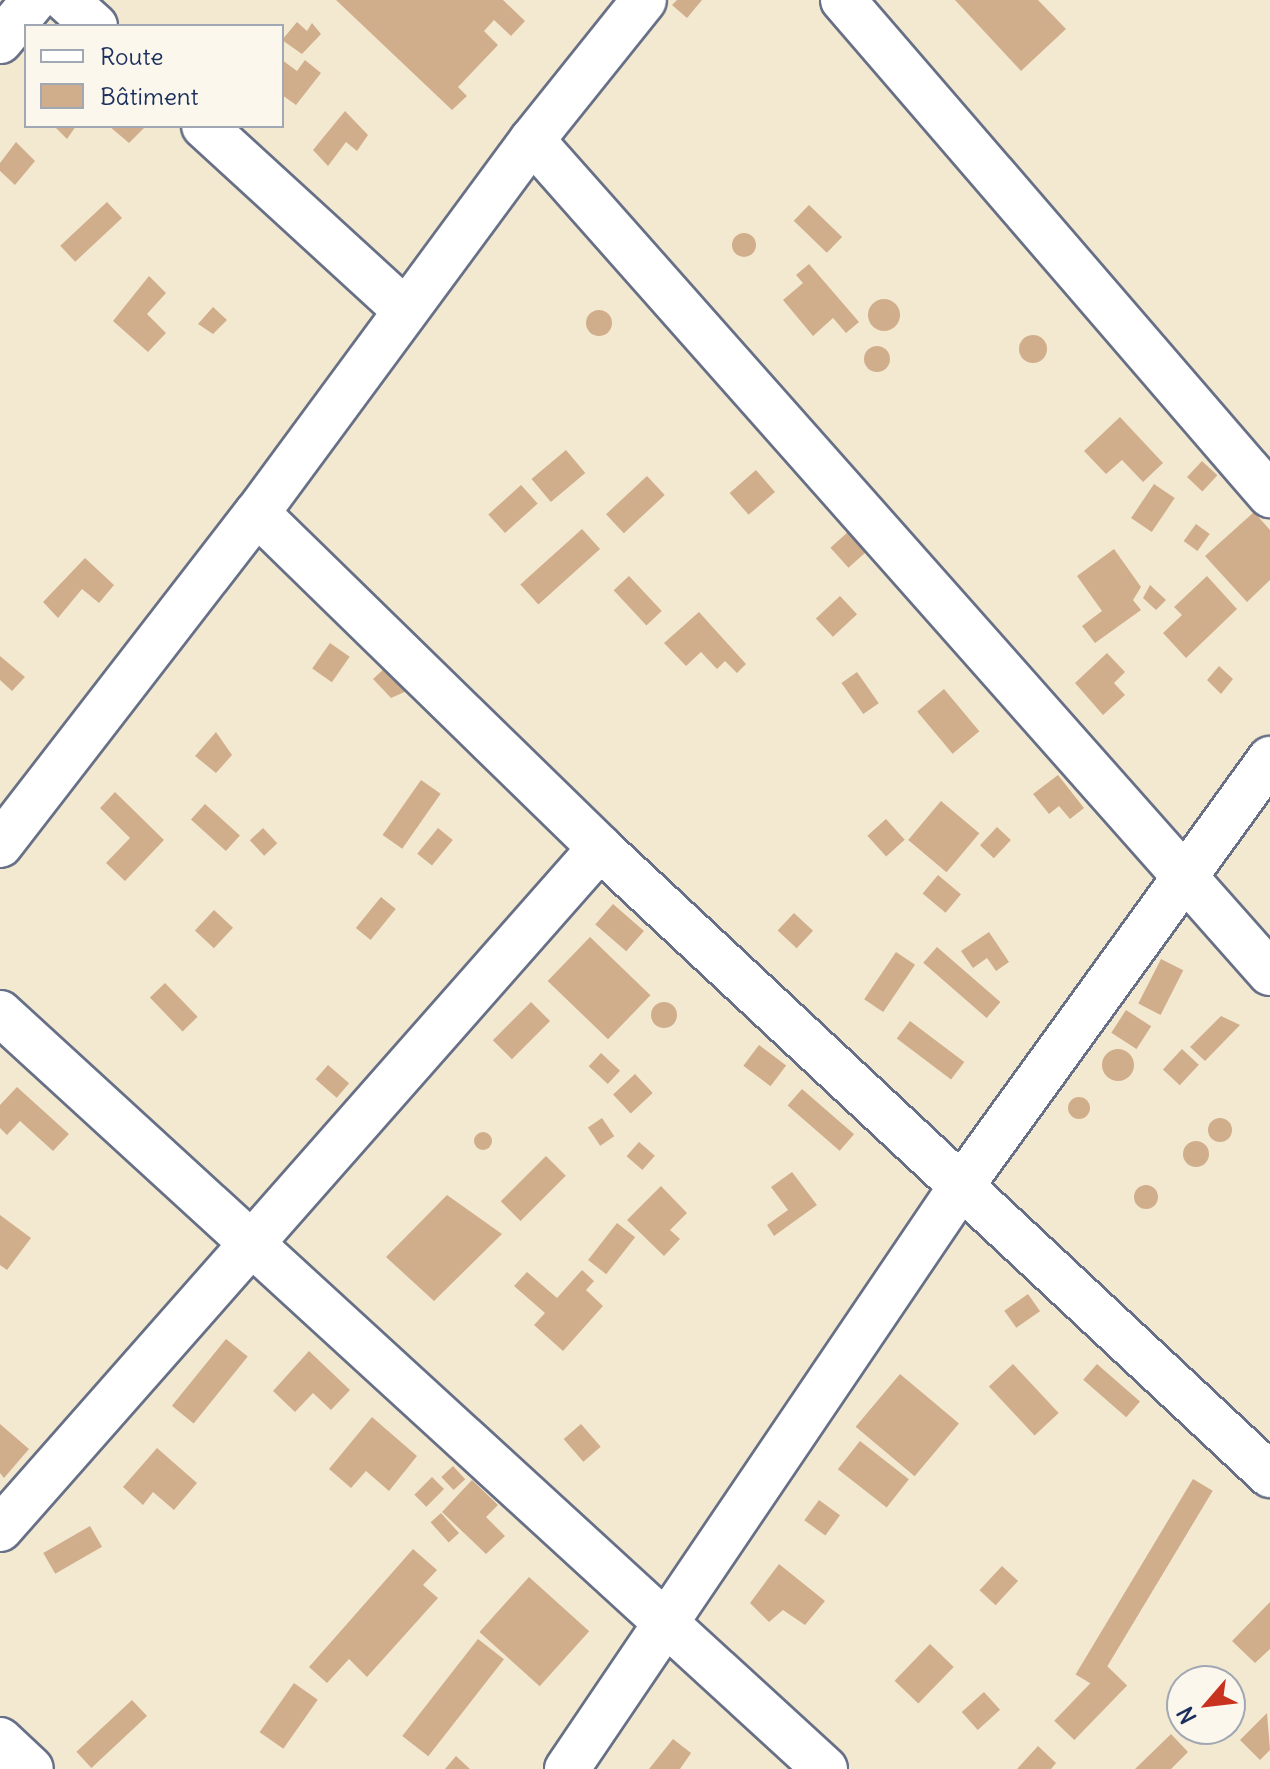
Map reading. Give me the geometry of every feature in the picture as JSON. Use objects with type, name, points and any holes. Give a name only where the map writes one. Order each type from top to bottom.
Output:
[{"type":"street","points":[[0,41],[34,0]]},
{"type":"street","points":[[66,0],[93,24]]},
{"type":"street","points":[[0,845],[257,513],[404,309],[532,140],[644,0]]},
{"type":"street","points":[[843,0],[1270,495]]},
{"type":"street","points":[[206,128],[404,309]]},
{"type":"street","points":[[532,140],[1183,879],[1270,973]]},
{"type":"street","points":[[257,513],[600,848],[1270,1475]]},
{"type":"street","points":[[567,1769],[962,1185],[1270,759]]},
{"type":"street","points":[[0,1529],[600,848]]},
{"type":"street","points":[[0,1013],[252,1240],[825,1769]]},
{"type":"street","points":[[0,1740],[31,1769]]},
{"type":"building","points":[[336,0],[503,0],[525,21],[511,36],[494,20],[484,31],[498,45],[458,87],[467,96],[452,110]]},
{"type":"building","points":[[677,0],[702,0],[687,18],[672,5]]},
{"type":"building","points":[[955,0],[1038,0],[1066,29],[1021,71]]},
{"type":"building","points":[[297,22],[307,31],[312,23],[321,34],[302,54],[284,41]]},
{"type":"building","points":[[305,60],[321,73],[296,105],[284,96],[284,61],[297,71]]},
{"type":"building","points":[[345,111],[368,135],[357,151],[346,142],[328,166],[313,150]]},
{"type":"building","points":[[56,128],[75,128],[67,139]]},
{"type":"building","points":[[111,128],[144,128],[129,143]]},
{"type":"building","points":[[16,142],[35,161],[15,185],[0,171],[0,163]]},
{"type":"building","points":[[107,202],[122,218],[75,262],[60,246]]},
{"type":"building","points":[[809,205],[842,237],[827,253],[794,221]]},
{"type":"building","points":[[744,233],[752,237],[756,245],[752,253],[744,257],[736,253],[732,245],[736,237]]},
{"type":"building","points":[[809,264],[859,322],[846,333],[833,318],[813,336],[783,300],[803,283],[796,275]]},
{"type":"building","points":[[149,276],[166,293],[147,314],[166,333],[148,352],[113,321]]},
{"type":"building","points":[[884,299],[895,304],[900,315],[895,326],[884,331],[873,326],[868,315],[873,304]]},
{"type":"building","points":[[213,307],[227,320],[213,334],[198,324]]},
{"type":"building","points":[[599,310],[609,313],[612,323],[609,333],[599,336],[589,333],[586,323],[589,313]]},
{"type":"building","points":[[1033,335],[1043,339],[1047,349],[1043,359],[1033,363],[1023,359],[1019,349],[1023,339]]},
{"type":"building","points":[[877,346],[886,350],[890,359],[886,368],[877,372],[868,368],[864,359],[868,350]]},
{"type":"building","points":[[1120,417],[1163,463],[1143,482],[1122,460],[1106,474],[1084,451]]},
{"type":"building","points":[[566,450],[585,473],[551,502],[532,479]]},
{"type":"building","points":[[1202,461],[1217,475],[1202,491],[1187,477]]},
{"type":"building","points":[[756,470],[775,492],[749,515],[730,493]]},
{"type":"building","points":[[647,476],[665,495],[624,533],[606,514]]},
{"type":"building","points":[[1154,484],[1175,498],[1152,532],[1131,518]]},
{"type":"building","points":[[521,485],[538,504],[505,533],[488,514]]},
{"type":"building","points":[[1254,512],[1270,530],[1270,580],[1247,602],[1205,556]]},
{"type":"building","points":[[1196,524],[1210,534],[1197,551],[1184,541]]},
{"type":"building","points":[[582,529],[600,549],[538,605],[520,585]]},
{"type":"building","points":[[849,531],[867,551],[848,568],[830,548]]},
{"type":"building","points":[[1114,549],[1141,587],[1133,600],[1141,610],[1095,643],[1082,626],[1102,611],[1077,576]]},
{"type":"building","points":[[85,558],[114,585],[99,603],[82,589],[58,618],[43,602]]},
{"type":"building","points":[[629,576],[662,611],[646,625],[614,590]]},
{"type":"building","points":[[1207,576],[1237,609],[1186,658],[1163,633],[1182,615],[1174,607]]},
{"type":"building","points":[[1150,585],[1166,600],[1156,610],[1143,598]]},
{"type":"building","points":[[840,596],[857,614],[833,637],[816,619]]},
{"type":"building","points":[[699,612],[746,664],[737,673],[725,661],[717,669],[701,652],[686,666],[664,643]]},
{"type":"building","points":[[330,643],[350,657],[332,682],[312,668]]},
{"type":"building","points":[[1107,653],[1125,672],[1114,683],[1125,695],[1103,715],[1075,683]]},
{"type":"building","points":[[0,656],[25,677],[12,691],[0,680]]},
{"type":"building","points":[[1219,666],[1233,679],[1221,694],[1207,680]]},
{"type":"building","points":[[386,667],[409,690],[391,698],[373,679]]},
{"type":"building","points":[[857,672],[879,703],[863,714],[841,683]]},
{"type":"building","points":[[944,689],[979,731],[953,754],[917,711]]},
{"type":"building","points":[[216,732],[232,755],[216,773],[195,756]]},
{"type":"building","points":[[1058,775],[1084,808],[1070,819],[1059,806],[1049,814],[1033,794]]},
{"type":"building","points":[[421,780],[441,794],[402,849],[383,835]]},
{"type":"building","points":[[115,792],[164,840],[125,881],[106,863],[130,838],[100,808]]},
{"type":"building","points":[[941,801],[979,833],[947,872],[908,840]]},
{"type":"building","points":[[205,804],[240,835],[226,851],[191,820]]},
{"type":"building","points":[[886,819],[905,840],[886,857],[867,836]]},
{"type":"building","points":[[997,827],[1011,840],[994,858],[980,845]]},
{"type":"building","points":[[263,828],[277,843],[264,856],[250,840]]},
{"type":"building","points":[[438,828],[453,840],[432,866],[417,854]]},
{"type":"building","points":[[938,875],[961,894],[946,913],[923,893]]},
{"type":"building","points":[[381,897],[396,909],[371,940],[356,928]]},
{"type":"building","points":[[613,904],[644,931],[626,951],[595,924]]},
{"type":"building","points":[[214,910],[233,928],[214,948],[195,930]]},
{"type":"building","points":[[794,913],[813,931],[797,948],[778,931]]},
{"type":"building","points":[[989,932],[1009,962],[996,971],[987,958],[973,968],[961,951]]},
{"type":"building","points":[[590,937],[650,995],[608,1039],[548,981]]},
{"type":"building","points":[[937,947],[1000,1002],[987,1018],[923,963]]},
{"type":"building","points":[[896,952],[915,965],[883,1012],[864,999]]},
{"type":"building","points":[[1161,959],[1183,970],[1161,1015],[1138,1004]]},
{"type":"building","points":[[165,983],[198,1017],[183,1031],[150,998]]},
{"type":"building","points":[[531,1002],[550,1021],[512,1059],[493,1040]]},
{"type":"building","points":[[664,1002],[673,1006],[677,1015],[673,1024],[664,1028],[655,1024],[651,1015],[655,1006]]},
{"type":"building","points":[[1126,1010],[1151,1026],[1136,1049],[1111,1033]]},
{"type":"building","points":[[1221,1016],[1240,1025],[1205,1061],[1190,1047]]},
{"type":"building","points":[[910,1021],[964,1062],[951,1079],[897,1039]]},
{"type":"building","points":[[759,1045],[786,1065],[771,1086],[743,1066]]},
{"type":"building","points":[[1118,1049],[1129,1054],[1134,1065],[1129,1076],[1118,1081],[1107,1076],[1102,1065],[1107,1054]]},
{"type":"building","points":[[1182,1049],[1199,1065],[1180,1085],[1163,1069]]},
{"type":"building","points":[[601,1053],[620,1071],[608,1084],[589,1066]]},
{"type":"building","points":[[328,1065],[349,1083],[337,1098],[316,1079]]},
{"type":"building","points":[[635,1074],[653,1093],[631,1113],[613,1094]]},
{"type":"building","points":[[17,1087],[69,1134],[53,1151],[20,1121],[7,1135],[0,1128],[0,1105]]},
{"type":"building","points":[[802,1089],[854,1134],[840,1151],[788,1106]]},
{"type":"building","points":[[1075,1097],[1083,1097],[1090,1108],[1083,1119],[1075,1119],[1068,1112],[1068,1104]]},
{"type":"building","points":[[602,1118],[614,1136],[600,1146],[588,1128]]},
{"type":"building","points":[[1220,1118],[1228,1122],[1232,1130],[1228,1138],[1220,1142],[1212,1138],[1208,1130],[1212,1122]]},
{"type":"building","points":[[479,1132],[487,1132],[492,1141],[490,1148],[479,1150],[474,1145],[474,1137]]},
{"type":"building","points":[[1196,1141],[1205,1145],[1209,1154],[1205,1163],[1196,1167],[1187,1163],[1183,1154],[1187,1145]]},
{"type":"building","points":[[639,1142],[655,1156],[642,1170],[627,1156]]},
{"type":"building","points":[[546,1156],[566,1176],[521,1221],[501,1201]]},
{"type":"building","points":[[792,1172],[817,1205],[774,1236],[767,1225],[788,1210],[771,1187]]},
{"type":"building","points":[[1141,1185],[1151,1185],[1158,1192],[1158,1202],[1151,1209],[1141,1209],[1134,1202],[1134,1192]]},
{"type":"building","points":[[661,1186],[687,1213],[670,1230],[680,1239],[664,1256],[627,1220]]},
{"type":"building","points":[[447,1195],[502,1234],[434,1301],[386,1257]]},
{"type":"building","points":[[0,1215],[31,1238],[7,1270],[0,1265]]},
{"type":"building","points":[[617,1223],[635,1237],[606,1274],[588,1260]]},
{"type":"building","points":[[582,1270],[594,1281],[586,1290],[603,1306],[563,1351],[534,1325],[545,1313],[514,1286],[527,1272],[557,1298]]},
{"type":"building","points":[[1028,1294],[1040,1311],[1016,1328],[1004,1311]]},
{"type":"building","points":[[226,1339],[248,1357],[194,1423],[172,1406]]},
{"type":"building","points":[[309,1351],[350,1390],[331,1410],[313,1393],[295,1412],[273,1391]]},
{"type":"building","points":[[1013,1364],[1059,1413],[1035,1436],[989,1387]]},
{"type":"building","points":[[1097,1364],[1140,1401],[1126,1417],[1083,1380]]},
{"type":"building","points":[[900,1374],[959,1423],[915,1476],[856,1427]]},
{"type":"building","points":[[372,1417],[417,1456],[389,1491],[366,1471],[351,1488],[329,1469]]},
{"type":"building","points":[[0,1424],[29,1449],[4,1478],[0,1473]]},
{"type":"building","points":[[581,1424],[601,1447],[583,1462],[564,1439]]},
{"type":"building","points":[[860,1441],[909,1479],[887,1508],[838,1469]]},
{"type":"building","points":[[157,1448],[197,1483],[174,1510],[153,1492],[143,1505],[123,1487]]},
{"type":"building","points":[[453,1466],[465,1479],[454,1490],[441,1477]]},
{"type":"building","points":[[432,1477],[444,1489],[426,1507],[414,1495]]},
{"type":"building","points":[[1193,1479],[1213,1491],[1095,1686],[1076,1674]]},
{"type":"building","points":[[472,1480],[498,1505],[486,1517],[505,1536],[486,1554],[442,1512]]},
{"type":"building","points":[[819,1500],[840,1515],[825,1536],[804,1520]]},
{"type":"building","points":[[441,1513],[459,1533],[449,1542],[431,1522]]},
{"type":"building","points":[[90,1526],[102,1547],[55,1574],[43,1553]]},
{"type":"building","points":[[413,1549],[437,1570],[423,1585],[438,1598],[367,1677],[349,1659],[327,1683],[309,1667]]},
{"type":"building","points":[[779,1564],[825,1601],[805,1625],[783,1610],[769,1622],[750,1603]]},
{"type":"building","points":[[1002,1566],[1018,1581],[996,1605],[979,1590]]},
{"type":"building","points":[[529,1577],[589,1631],[540,1686],[479,1632]]},
{"type":"building","points":[[1270,1602],[1270,1649],[1255,1663],[1232,1641]]},
{"type":"building","points":[[478,1639],[504,1659],[428,1756],[402,1736]]},
{"type":"building","points":[[930,1644],[954,1667],[918,1704],[895,1681]]},
{"type":"building","points":[[1107,1666],[1127,1685],[1074,1740],[1054,1721]]},
{"type":"building","points":[[294,1683],[318,1700],[283,1749],[260,1732]]},
{"type":"building","points":[[984,1692],[1000,1710],[978,1730],[962,1712]]},
{"type":"building","points":[[132,1700],[147,1716],[91,1768],[76,1752]]},
{"type":"building","points":[[1267,1713],[1270,1750],[1260,1760],[1245,1745],[1246,1734]]},
{"type":"building","points":[[673,1739],[691,1753],[680,1769],[649,1769]]},
{"type":"building","points":[[1166,1739],[1166,1745],[1181,1745],[1188,1752],[1171,1769],[1135,1769]]},
{"type":"building","points":[[1038,1746],[1056,1763],[1051,1769],[1017,1769]]},
{"type":"building","points":[[456,1756],[470,1769],[445,1769]]}]
